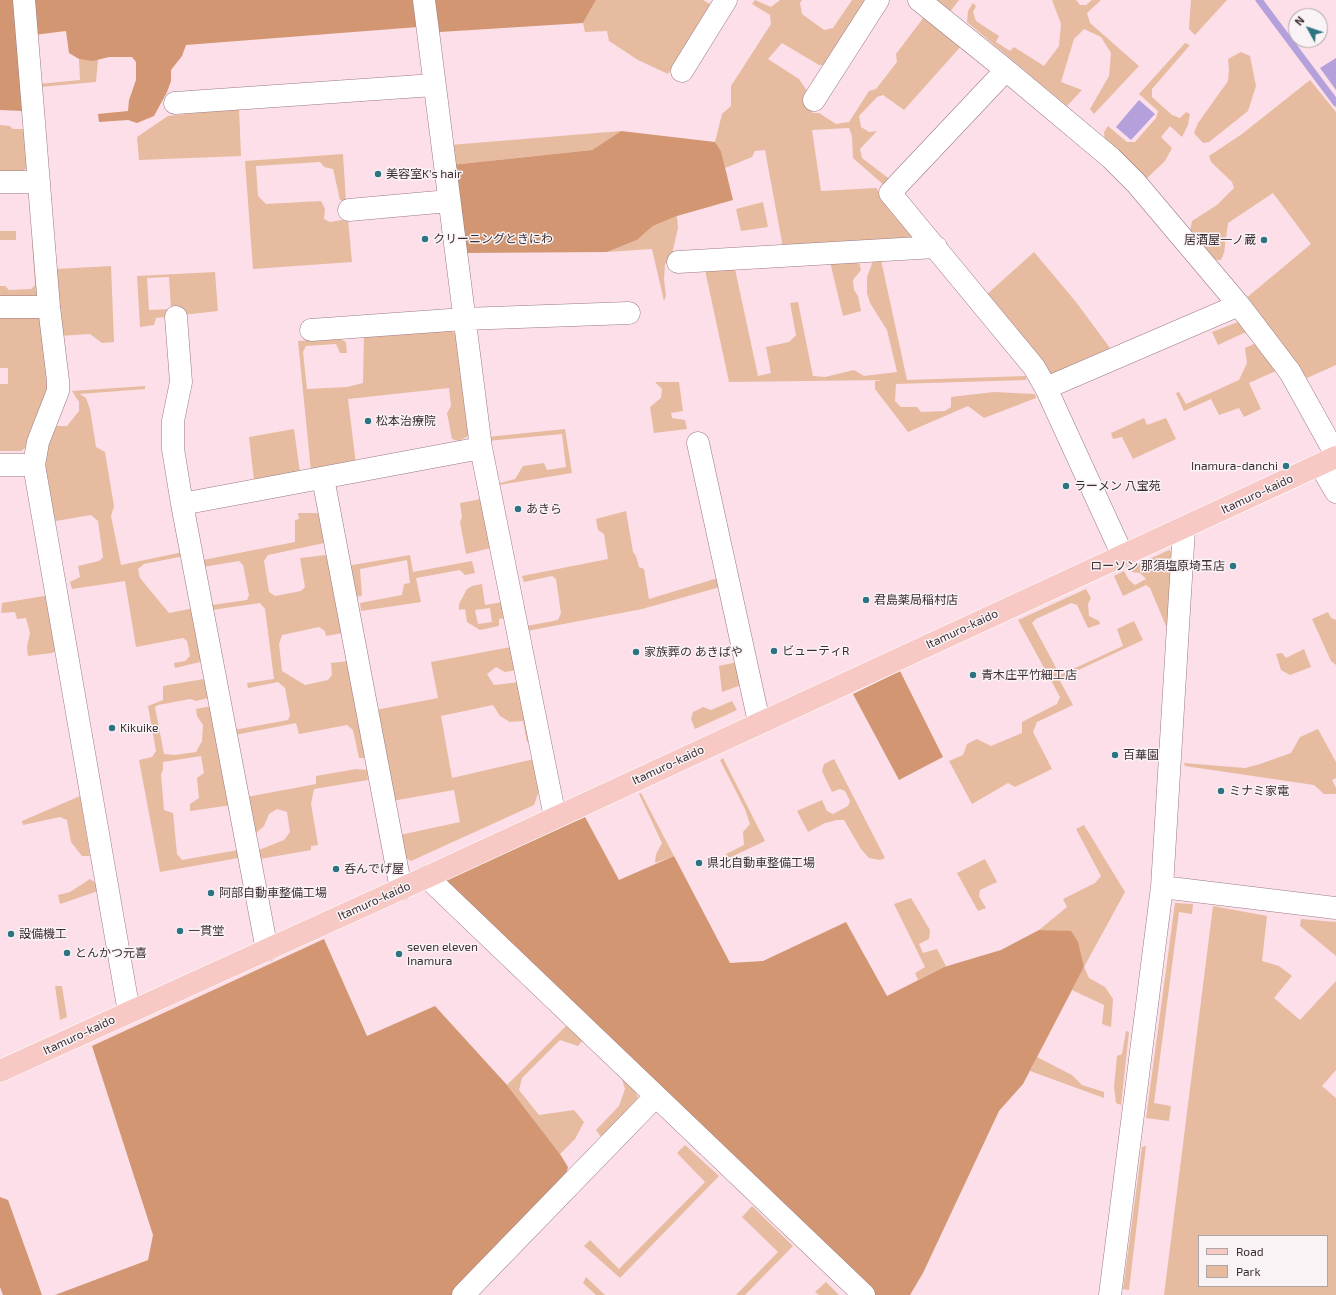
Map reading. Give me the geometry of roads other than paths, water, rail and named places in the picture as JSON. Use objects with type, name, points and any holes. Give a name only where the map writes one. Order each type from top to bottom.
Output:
[{"type":"main road","name":"Itamuro-kaido","points":[[0,1071],[427,877],[759,722],[1184,529],[1331,459]]},
{"type":"street","points":[[24,0],[49,307],[58,391],[38,442],[34,465],[130,1012]]},
{"type":"street","points":[[424,0],[448,202],[481,448],[555,817]]},
{"type":"street","points":[[682,71],[726,0]]},
{"type":"street","points":[[814,100],[878,0]]},
{"type":"street","points":[[919,0],[1006,70],[1110,158],[1136,183],[1239,305],[1290,372],[1331,459],[1336,492]]},
{"type":"street","points":[[1006,70],[890,193],[1034,367],[1046,388],[1123,556]]},
{"type":"street","points":[[175,102],[434,85]]},
{"type":"street","points":[[0,182],[39,182]]},
{"type":"street","points":[[349,210],[448,202]]},
{"type":"street","points":[[678,262],[936,247]]},
{"type":"street","points":[[1046,388],[1239,305]]},
{"type":"street","points":[[0,307],[49,307]]},
{"type":"street","points":[[311,330],[464,319],[629,313]]},
{"type":"street","points":[[176,317],[181,382],[173,421],[173,449],[182,504],[267,950]]},
{"type":"street","points":[[698,443],[759,722]]},
{"type":"street","points":[[182,504],[481,448]]},
{"type":"street","points":[[0,465],[34,465]]},
{"type":"street","points":[[323,478],[401,888]]},
{"type":"street","points":[[1110,1295],[1162,888],[1184,529]]},
{"type":"street","points":[[427,877],[864,1295]]},
{"type":"street","points":[[1162,888],[1336,908]]},
{"type":"street","points":[[463,1295],[656,1096]]},
{"type":"waterway","points":[[1259,0],[1336,103]]},
{"type":"place","name":"美容室K's hair","points":[[378,174]]},
{"type":"place","name":"クリーニングときにわ","points":[[425,239]]},
{"type":"place","name":"居酒屋一ノ蔵","points":[[1264,240]]},
{"type":"place","name":"松本治療院","points":[[368,421]]},
{"type":"place","name":"Inamura-danchi","points":[[1286,466]]},
{"type":"place","name":"ラーメン 八宝苑","points":[[1066,486]]},
{"type":"place","name":"あきら","points":[[518,509]]},
{"type":"place","name":"ローソン 那須塩原埼玉店","points":[[1233,566]]},
{"type":"place","name":"君島薬局稲村店","points":[[866,600]]},
{"type":"place","name":"ビューティR","points":[[774,651]]},
{"type":"place","name":"家族葬の あきばや","points":[[636,652]]},
{"type":"place","name":"青木庄平竹細工店","points":[[973,675]]},
{"type":"place","name":"Kikuike","points":[[112,728]]},
{"type":"place","name":"百華園","points":[[1115,755]]},
{"type":"place","name":"ミナミ家電","points":[[1221,791]]},
{"type":"place","name":"県北自動車整備工場","points":[[699,863]]},
{"type":"place","name":"呑んでげ屋","points":[[336,869]]},
{"type":"place","name":"阿部自動車整備工場","points":[[211,893]]},
{"type":"place","name":"一貫堂","points":[[180,931]]},
{"type":"place","name":"設備機工","points":[[11,934]]},
{"type":"place","name":"とんかつ元喜","points":[[67,953]]},
{"type":"place","name":"seven eleven Inamura","points":[[399,954]]}]
